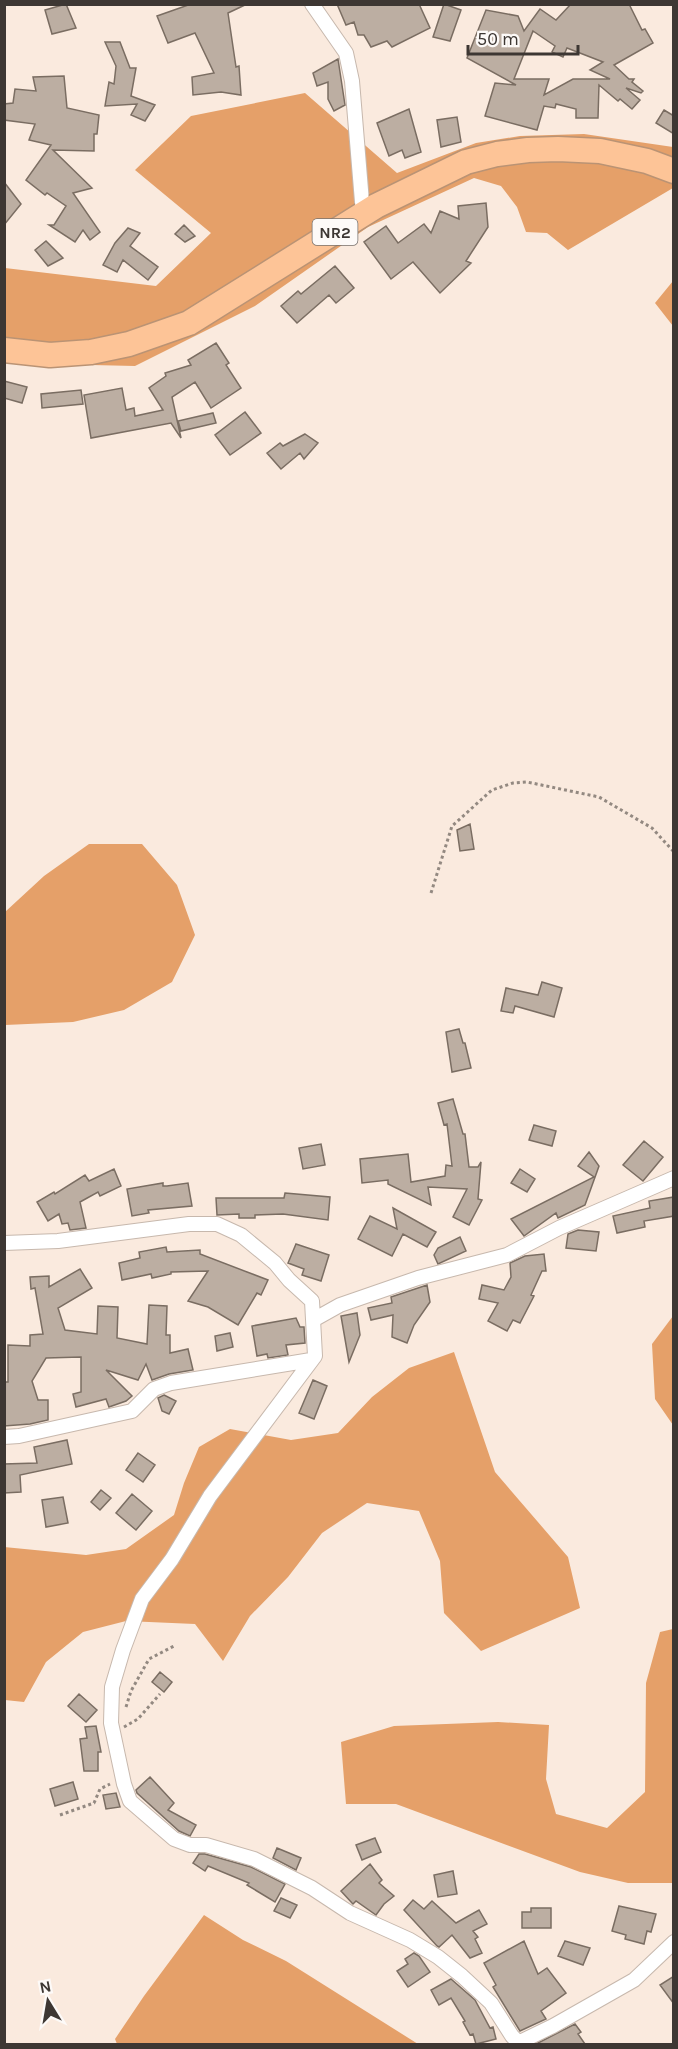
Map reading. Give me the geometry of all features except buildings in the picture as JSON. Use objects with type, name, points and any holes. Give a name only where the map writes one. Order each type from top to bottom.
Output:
[{"type":"highway","name":"NR2","points":[[4,350],[50,355],[91,352],[129,344],[189,323],[376,206],[466,162],[497,154],[558,148],[600,151],[648,161],[674,171]]},
{"type":"street","points":[[312,4],[346,53],[352,81],[363,214]]},
{"type":"street","points":[[315,1319],[340,1305],[417,1278],[507,1255],[559,1228],[674,1178]]},
{"type":"street","points":[[4,1243],[58,1241],[189,1224],[217,1224],[242,1235],[312,1301],[315,1319],[315,1356],[210,1496],[172,1559],[142,1599],[123,1650],[112,1687],[111,1723],[122,1778],[130,1801],[174,1839],[190,1845],[206,1845],[254,1859],[312,1888],[350,1913],[410,1940],[438,1957],[491,2003],[519,2044],[634,1980],[674,1942]]},
{"type":"street","points":[[4,1437],[108,1418],[132,1411],[154,1389],[171,1383],[311,1360]]},
{"type":"path","points":[[431,893],[452,826],[492,790],[513,783],[527,782],[599,797],[652,828],[674,852]]},
{"type":"path","points":[[126,1710],[131,1691],[149,1659],[174,1646]]},
{"type":"path","points":[[123,1719],[121,1729],[138,1719],[160,1694]]},
{"type":"path","points":[[60,1815],[94,1803],[100,1789],[122,1778]]},
{"type":"shaded area","points":[[305,93],[397,173],[476,143],[520,136],[584,134],[673,147],[673,188],[568,250],[547,233],[526,232],[517,207],[501,186],[474,178],[368,227],[255,306],[135,366],[5,363],[5,268],[156,286],[211,233],[135,170],[191,116]]},
{"type":"shaded area","points":[[673,281],[673,326],[655,303]]},
{"type":"shaded area","points":[[89,844],[142,844],[177,885],[195,935],[172,982],[124,1010],[73,1022],[5,1025],[5,912],[44,876]]},
{"type":"shaded area","points":[[673,1316],[673,1425],[655,1399],[652,1344]]},
{"type":"shaded area","points":[[454,1352],[495,1472],[568,1557],[580,1608],[481,1651],[444,1613],[440,1561],[419,1511],[367,1503],[322,1533],[288,1577],[250,1616],[223,1661],[195,1624],[126,1621],[83,1632],[46,1662],[24,1702],[5,1700],[4,1547],[86,1555],[126,1549],[174,1515],[199,1447],[230,1429],[291,1440],[338,1433],[372,1397],[409,1368]]},
{"type":"shaded area","points":[[673,1629],[673,1883],[628,1883],[580,1872],[396,1804],[346,1804],[341,1742],[394,1726],[498,1722],[549,1725],[546,1779],[556,1814],[607,1828],[645,1792],[646,1683],[660,1632]]},
{"type":"shaded area","points":[[204,1915],[243,1940],[286,1961],[418,2044],[117,2044],[115,2039],[144,1996]]}]
